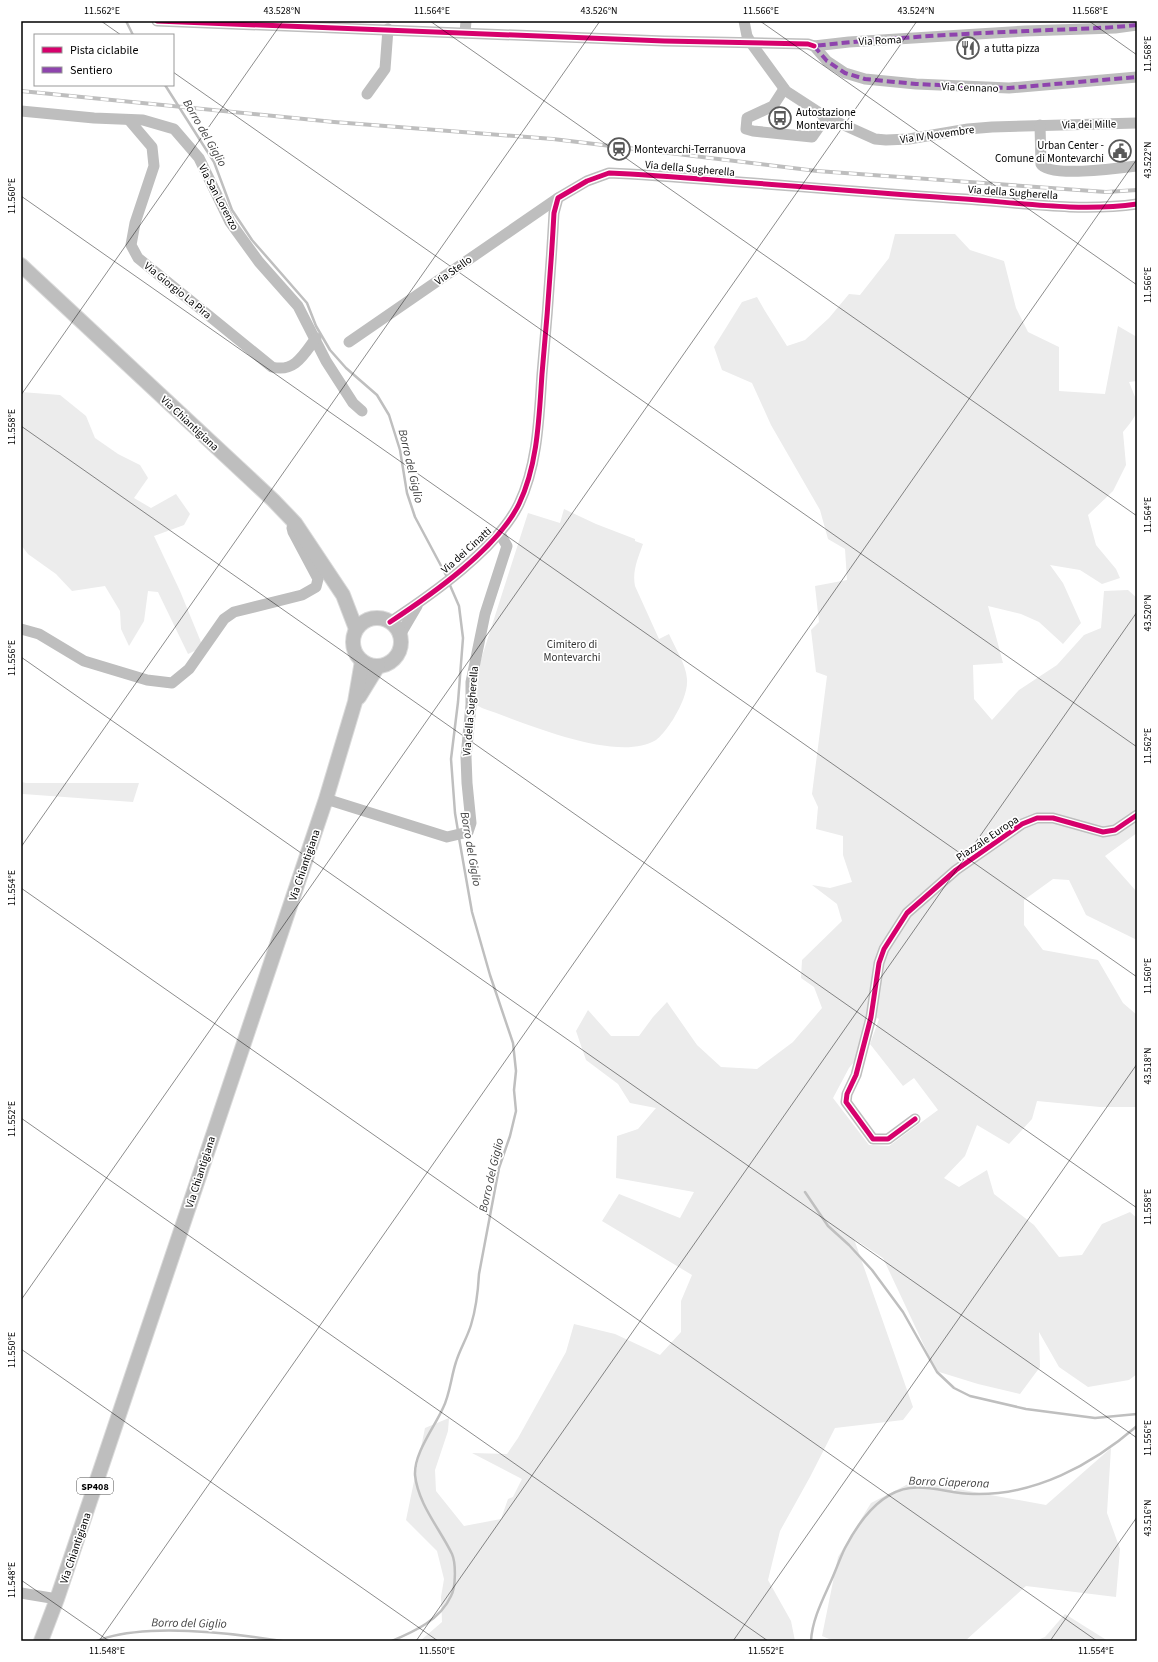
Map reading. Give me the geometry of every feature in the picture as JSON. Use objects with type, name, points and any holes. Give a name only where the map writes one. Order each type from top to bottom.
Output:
[{"type":"main road","name":"Via Chiantigiana","points":[[21,265],[295,523],[343,595],[356,629],[352,642],[357,656],[362,661],[355,702],[326,799],[58,1599],[41,1641]]},
{"type":"main road","name":"Via Chiantigiana","points":[[343,595],[356,607],[372,618],[384,619],[390,622]]},
{"type":"main road","points":[[356,629],[360,624],[372,618]]},
{"type":"main road","points":[[362,661],[372,666],[378,666],[392,662],[397,656],[400,650],[400,635],[394,625],[390,622]]},
{"type":"main road","name":"Via Chiantigiana","points":[[355,702],[378,666]]},
{"type":"street","name":"Via Roma","points":[[158,21],[664,42],[808,44],[814,46],[857,41],[1025,31],[1115,28],[1137,25]]},
{"type":"street","points":[[465,33],[466,21]]},
{"type":"street","points":[[744,21],[750,43]]},
{"type":"street","points":[[366,94],[386,69],[388,30]]},
{"type":"street","name":"Via IV Novembre","points":[[750,43],[784,89],[826,117],[875,139],[909,139],[968,129],[1040,125]]},
{"type":"street","name":"Via Cennano","points":[[814,46],[827,61],[845,73],[865,79],[916,84],[1009,88],[1137,77]]},
{"type":"street","points":[[784,89],[773,106],[747,118],[746,128],[753,131],[812,137],[826,117]]},
{"type":"street","name":"Via San Lorenzo","points":[[21,111],[94,118],[143,120],[174,130],[199,158],[230,222],[259,262],[298,306],[316,338],[326,361],[353,403],[362,411]]},
{"type":"street","name":"Via Giorgio La Pira","points":[[129,120],[152,147],[154,166],[135,223],[131,245],[138,258],[272,367],[281,369],[298,362],[316,338]]},
{"type":"street","name":"Via dei Mille","points":[[1040,125],[1137,123]]},
{"type":"street","points":[[1040,125],[1041,164],[1047,170],[1060,172],[1137,166]]},
{"type":"street","name":"Via della Sugherella","points":[[558,198],[587,181],[609,173],[1050,206],[1137,204]]},
{"type":"street","name":"Via Stello","points":[[349,342],[558,198]]},
{"type":"street","name":"Via dei Cinatti","points":[[390,622],[418,603],[458,571],[500,534],[518,505],[530,474],[537,435],[554,213],[558,198]]},
{"type":"street","points":[[21,629],[39,634],[84,661],[147,680],[172,683],[189,669],[224,619],[234,612],[302,595],[316,587],[318,579],[293,532],[292,528],[295,523]]},
{"type":"street","name":"Via della Sugherella","points":[[326,799],[447,837],[453,836],[468,828],[466,757],[471,705],[471,682],[485,614],[507,546],[500,534]]},
{"type":"street","points":[[400,635],[418,603]]},
{"type":"street","name":"Piazzale Europa","points":[[915,1119],[888,1139],[873,1139],[846,1102],[847,1094],[856,1074],[866,1039],[871,1017],[879,963],[884,949],[907,913],[956,870],[1022,824],[1037,818],[1053,818],[1104,832],[1115,830],[1137,815]]},
{"type":"street","points":[[21,1593],[58,1599]]},
{"type":"green space","points":[[895,234],[955,234],[970,250],[1004,261],[1016,308],[1028,332],[1059,347],[1059,391],[1105,394],[1118,326],[1137,337],[1137,381],[1129,382],[1137,408],[1134,418],[1123,432],[1126,465],[1113,491],[1088,515],[1096,545],[1116,569],[1120,578],[1102,584],[1080,570],[1050,565],[1063,583],[1081,623],[1063,644],[1039,622],[1021,614],[988,606],[1003,663],[973,665],[974,699],[992,720],[1019,690],[1057,665],[1084,635],[1101,628],[1104,591],[1128,590],[1137,598],[1137,833],[1105,856],[1137,892],[1137,940],[1086,915],[1069,880],[1053,879],[1024,900],[1024,925],[1043,950],[1098,960],[1123,1003],[1137,1015],[1137,1107],[1100,1107],[1037,1101],[1032,1119],[1009,1144],[977,1125],[965,1156],[944,1178],[959,1187],[987,1170],[994,1194],[1034,1225],[1059,1257],[1082,1255],[1102,1224],[1130,1212],[1137,1218],[1137,1374],[1129,1380],[1088,1387],[1059,1367],[1039,1332],[1040,1367],[1020,1394],[978,1384],[936,1371],[883,1258],[854,1239],[913,1407],[903,1420],[835,1428],[780,1531],[768,1580],[791,1621],[795,1641],[420,1641],[442,1622],[441,1597],[444,1579],[437,1551],[406,1520],[425,1428],[449,1418],[448,1431],[435,1470],[436,1491],[464,1526],[501,1519],[508,1499],[513,1497],[522,1479],[472,1453],[507,1454],[518,1438],[566,1352],[574,1324],[615,1334],[660,1355],[681,1332],[681,1301],[692,1275],[602,1221],[619,1194],[680,1218],[694,1192],[616,1178],[617,1136],[638,1129],[656,1108],[630,1103],[618,1084],[586,1060],[576,1031],[588,1010],[611,1036],[639,1036],[653,1017],[667,1002],[697,1045],[721,1067],[757,1069],[793,1042],[822,1008],[814,987],[801,978],[802,960],[842,921],[837,904],[812,885],[830,888],[852,882],[843,855],[843,836],[816,829],[818,807],[812,794],[827,676],[816,672],[811,630],[819,622],[815,586],[847,580],[845,549],[828,539],[820,510],[771,425],[752,383],[722,370],[714,347],[742,302],[757,297],[787,346],[805,340],[829,318],[849,294],[860,295],[889,258]],"holes":[[[869,1013],[879,1019],[870,1044],[903,1086],[914,1078],[938,1110],[889,1146],[869,1145],[833,1098],[849,1068],[859,1056]]]},
{"type":"green space","points":[[21,392],[60,395],[86,416],[95,438],[118,454],[140,465],[148,478],[134,498],[151,508],[176,494],[190,514],[184,525],[154,536],[180,591],[203,647],[188,654],[158,592],[148,591],[144,621],[129,646],[121,629],[120,611],[105,586],[72,591],[56,574],[28,554],[21,545]]},
{"type":"green space","name":"Cimitero di Montevarchi","points":[[564,509],[596,524],[635,539],[635,541],[643,544],[637,559],[634,575],[635,586],[659,639],[669,634],[685,668],[687,679],[682,703],[674,719],[656,740],[639,746],[618,747],[595,744],[545,731],[482,708],[475,704],[474,688],[477,672],[528,513],[560,523]]},
{"type":"green space","points":[[21,782],[139,783],[133,802],[23,794],[21,796]]},
{"type":"green space","points":[[1111,1448],[1107,1513],[1120,1549],[1116,1597],[1026,1586],[965,1641],[834,1641],[822,1636],[838,1557],[871,1503],[914,1481],[1046,1505]]},
{"type":"green space","points":[[1065,1614],[1108,1641],[1035,1641],[1045,1637]]},
{"type":"waterway","name":"Borro del Giglio","points":[[126,21],[132,34]]},
{"type":"waterway","name":"Borro del Giglio","points":[[166,86],[214,162],[232,210],[252,240],[307,303],[316,326],[330,350],[346,368],[377,395],[389,415],[400,450],[407,493],[415,517],[447,577]]},
{"type":"waterway","name":"Borro del Giglio","points":[[449,583],[459,606],[463,638],[458,702],[451,759],[455,813],[458,831]]},
{"type":"waterway","name":"Borro del Giglio","points":[[392,1641],[418,1629],[434,1618],[446,1604],[453,1592],[455,1575],[452,1554],[420,1496],[415,1475],[416,1467],[421,1449],[445,1403],[456,1362],[473,1319],[479,1274],[499,1168],[510,1136],[516,1111],[514,1090],[516,1071],[513,1043],[490,975],[472,912],[459,838]]},
{"type":"waterway","points":[[805,1192],[828,1226],[849,1245],[872,1270],[903,1312],[937,1372],[954,1388],[970,1396],[1026,1409],[1095,1418],[1137,1414]]},
{"type":"waterway","name":"Borro Ciaperona","points":[[811,1641],[813,1625],[818,1610],[850,1538],[871,1510],[889,1496],[899,1491],[917,1487],[973,1494],[1018,1490],[1040,1484],[1081,1465],[1120,1440],[1137,1426]]},
{"type":"waterway","name":"Borro del Giglio","points":[[97,1641],[123,1634],[144,1631],[216,1633],[282,1641]]},
{"type":"railway","points":[[21,91],[334,122],[553,139],[817,171],[1106,192],[1137,190]]},
{"type":"marked path","points":[[1137,25],[921,37],[814,46],[827,61],[845,73],[865,79],[916,84],[1009,88],[1137,77]]},
{"type":"cycle path","points":[[157,21],[664,41],[808,44],[814,46]]},
{"type":"cycle path","points":[[390,622],[462,570],[495,538],[509,521],[519,504],[534,457],[540,407],[554,213],[558,198],[587,181],[609,173],[1051,206],[1094,207],[1137,204]]},
{"type":"cycle path","points":[[915,1119],[888,1139],[873,1139],[846,1102],[847,1094],[856,1075],[871,1017],[879,963],[884,949],[907,913],[956,870],[1022,824],[1037,818],[1053,818],[1103,832],[1115,830],[1137,815]]},
{"type":"place","name":"a tutta pizza","points":[[968,48]]},
{"type":"place","name":"Autostazione Montevarchi","points":[[780,118]]},
{"type":"place","name":"Montevarchi-Terranuova","points":[[619,149]]},
{"type":"place","name":"Urban Center - Comune di Montevarchi","points":[[1120,151]]}]
